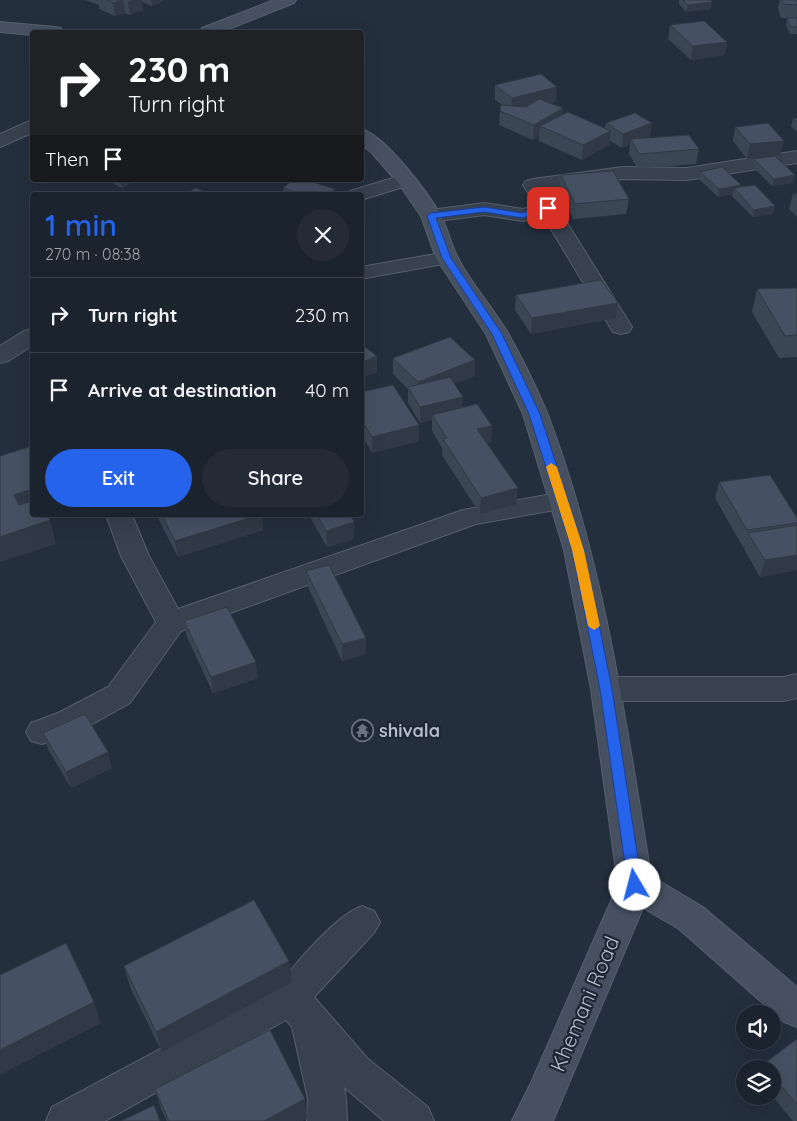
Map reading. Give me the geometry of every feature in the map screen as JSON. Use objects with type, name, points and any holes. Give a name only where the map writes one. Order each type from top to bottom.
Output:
[{"type":"street","points":[[213,30],[288,0]]},
{"type":"street","points":[[0,27],[33,30]]},
{"type":"street","points":[[0,141],[30,127]]},
{"type":"street","points":[[364,137],[379,149],[406,180],[431,216],[447,258],[497,334],[534,414],[578,550],[606,689],[635,885],[691,918],[797,1010]]},
{"type":"street","points":[[621,327],[533,185],[623,173],[687,174],[797,157]]},
{"type":"street","points":[[364,193],[406,180]]},
{"type":"street","points":[[431,216],[484,209],[523,215],[548,208]]},
{"type":"street","points":[[364,275],[447,258]]},
{"type":"street","points":[[0,356],[30,337]]},
{"type":"street","points":[[42,732],[69,722],[119,695],[171,623],[472,516],[563,501]]},
{"type":"street","points":[[120,517],[135,556],[171,623]]},
{"type":"street","points":[[606,689],[783,689],[797,686]]},
{"type":"street","name":"Khemani Road","points":[[532,1121],[545,1097],[635,885]]},
{"type":"street","points":[[328,1121],[327,1099],[300,1009],[310,974],[362,922]]},
{"type":"street","points":[[66,1121],[300,1009]]},
{"type":"street","points":[[300,1009],[355,1072],[414,1121]]},
{"type":"building","points":[[107,0],[121,0],[113,3]]},
{"type":"building","points":[[683,0],[711,0],[712,2],[688,5]]},
{"type":"building","points":[[782,0],[797,0],[797,5],[783,4]]},
{"type":"building","points":[[787,18],[797,18],[797,27],[791,27]]},
{"type":"building","points":[[704,21],[727,42],[693,46],[670,25]]},
{"type":"building","points":[[541,74],[557,87],[512,98],[495,85]]},
{"type":"building","points":[[539,99],[563,108],[534,125],[500,111],[501,105],[526,107]]},
{"type":"building","points":[[568,112],[611,131],[583,145],[540,126]]},
{"type":"building","points":[[635,113],[652,123],[623,134],[606,123]]},
{"type":"building","points":[[768,123],[784,141],[750,144],[735,127]]},
{"type":"building","points":[[689,135],[699,149],[639,154],[631,139]]},
{"type":"building","points":[[775,156],[795,175],[774,179],[754,159]]},
{"type":"building","points":[[722,167],[741,185],[719,189],[700,172]]},
{"type":"building","points":[[613,171],[629,199],[575,204],[561,175]]},
{"type":"building","points":[[290,182],[312,182],[335,189],[332,192],[296,192],[283,188]]},
{"type":"building","points":[[755,185],[775,206],[754,210],[734,188]]},
{"type":"building","points":[[196,188],[206,192],[189,192]]},
{"type":"building","points":[[601,280],[618,303],[532,318],[516,295]]},
{"type":"building","points":[[797,288],[797,335],[785,336],[757,289]]},
{"type":"building","points":[[450,337],[475,360],[418,382],[393,358]]},
{"type":"building","points":[[364,346],[377,356],[364,362]]},
{"type":"building","points":[[450,377],[463,397],[420,407],[408,387]]},
{"type":"building","points":[[393,385],[419,425],[372,437],[364,424],[364,391]]},
{"type":"building","points":[[477,404],[492,426],[477,429],[518,488],[481,498],[443,439],[447,438],[432,415]]},
{"type":"building","points":[[30,447],[30,490],[14,495],[19,505],[30,502],[30,517],[49,517],[50,520],[0,537],[0,456]]},
{"type":"building","points":[[770,475],[797,518],[797,523],[747,530],[719,482]]},
{"type":"building","points":[[163,517],[253,517],[175,541]]},
{"type":"building","points":[[318,517],[351,517],[354,522],[326,531]]},
{"type":"building","points":[[797,525],[797,555],[765,560],[748,533]]},
{"type":"building","points":[[329,565],[366,638],[342,644],[306,571]]},
{"type":"building","points":[[227,607],[256,662],[211,677],[184,621]]},
{"type":"building","points":[[85,714],[108,752],[66,772],[43,733]]},
{"type":"building","points":[[254,900],[289,961],[156,1032],[124,966]]},
{"type":"building","points":[[66,943],[94,1002],[0,1050],[0,975]]},
{"type":"building","points":[[270,1030],[305,1099],[264,1121],[169,1121],[155,1089]]},
{"type":"building","points":[[797,1039],[797,1104],[781,1086],[781,1060],[769,1060]]},
{"type":"building","points":[[154,1105],[160,1121],[121,1121]]},
{"type":"slow traffic","points":[[551,467],[578,550],[594,626]]},
{"type":"place","name":"shivala","points":[[363,731]]},
{"type":"route","points":[[548,208],[523,215],[484,209],[431,216],[447,258],[497,334],[534,414],[578,550],[606,689],[635,885]]}]
